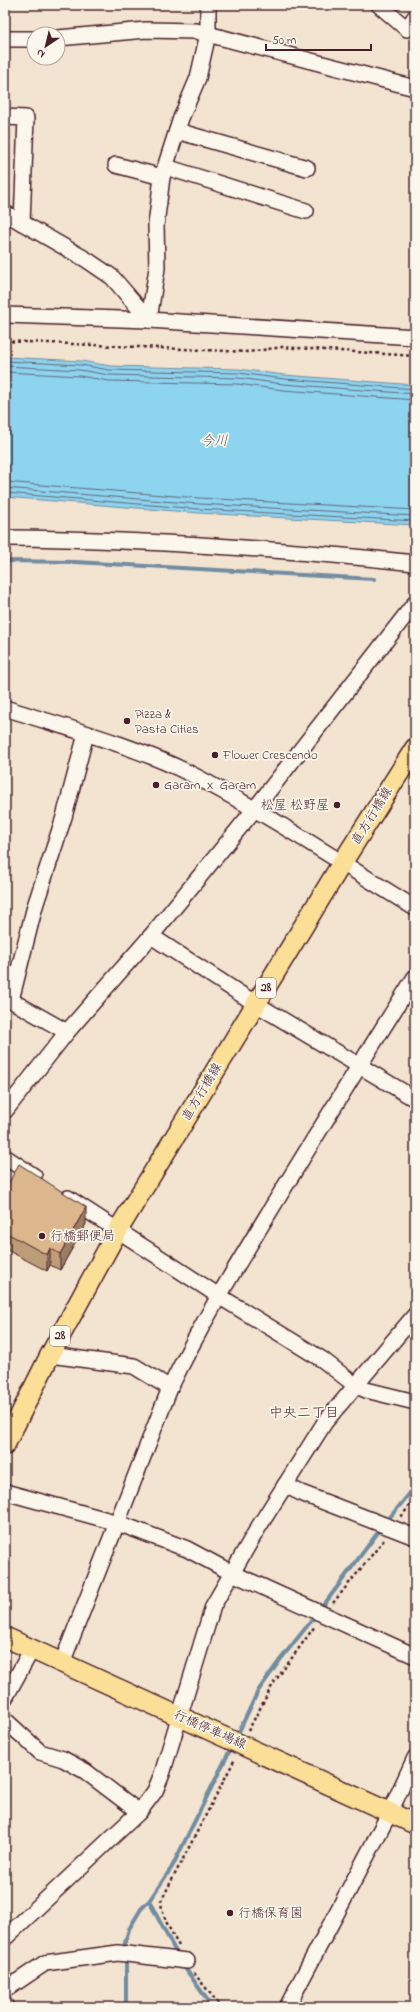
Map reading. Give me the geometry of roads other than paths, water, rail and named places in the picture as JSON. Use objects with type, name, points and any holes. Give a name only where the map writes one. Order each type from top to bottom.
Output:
[{"type":"main road","name":"直方行橋線","points":[[5,1445],[50,1355],[118,1230],[342,863],[415,748]]},
{"type":"main road","name":"行橋停車場線","points":[[5,1637],[415,1824]]},
{"type":"street","points":[[148,320],[156,268],[156,224],[164,172],[177,131],[198,78],[208,34],[208,5]]},
{"type":"street","points":[[380,5],[407,29],[415,18]]},
{"type":"street","points":[[66,37],[146,30],[196,31],[415,88]]},
{"type":"street","points":[[5,39],[26,39]]},
{"type":"street","points":[[5,117],[26,118],[22,223]]},
{"type":"street","points":[[177,131],[307,168]]},
{"type":"street","points":[[116,164],[164,172],[306,211]]},
{"type":"street","points":[[5,213],[87,260],[112,277],[148,320]]},
{"type":"street","points":[[5,315],[148,320],[415,337]]},
{"type":"street","points":[[5,538],[154,542],[307,552],[415,563]]},
{"type":"street","points":[[5,1111],[67,1032],[151,936],[254,810],[415,603]]},
{"type":"street","points":[[5,708],[118,744],[190,774],[254,810],[415,908]]},
{"type":"street","points":[[67,1032],[8,999],[64,817],[86,734]]},
{"type":"street","points":[[151,936],[256,1004],[415,1099]]},
{"type":"street","points":[[62,1663],[170,1388],[189,1348],[358,1066],[415,977]]},
{"type":"street","points":[[5,1157],[45,1183]]},
{"type":"street","points":[[58,1191],[219,1296],[324,1360],[355,1385],[366,1390],[415,1402]]},
{"type":"street","points":[[5,1938],[139,1812],[155,1791],[162,1774],[213,1606],[285,1485],[325,1422],[415,1315]]},
{"type":"street","points":[[50,1355],[134,1366],[170,1388]]},
{"type":"street","points":[[285,1485],[301,1493],[415,1537]]},
{"type":"street","points":[[5,1492],[118,1523],[187,1549],[232,1573],[415,1656]]},
{"type":"street","points":[[5,1698],[32,1649]]},
{"type":"street","points":[[5,1720],[40,1752],[63,1759],[85,1770],[139,1812]]},
{"type":"street","points":[[287,2007],[390,1812],[415,1758]]},
{"type":"street","points":[[5,1990],[45,1963],[118,1953],[187,1961]]},
{"type":"water","name":"今川","points":[[5,357],[82,361],[110,366],[238,369],[284,375],[415,385],[415,525],[198,513],[5,497]]},
{"type":"waterway","points":[[5,561],[75,562],[374,579]]},
{"type":"waterway","points":[[386,1522],[415,1487]]},
{"type":"waterway","points":[[320,1610],[382,1527]]},
{"type":"waterway","points":[[236,1738],[258,1691],[280,1660],[316,1615]]},
{"type":"waterway","points":[[125,1951],[125,1943],[129,1929],[141,1909],[149,1901],[172,1867],[232,1746]]},
{"type":"waterway","points":[[149,1901],[178,1956]]},
{"type":"waterway","points":[[126,1957],[126,2007]]},
{"type":"waterway","points":[[183,1965],[208,2001]]},
{"type":"place","name":"Pizza & Pasta Cities","points":[[127,721]]},
{"type":"place","name":"Flower Crescendo","points":[[215,755]]},
{"type":"place","name":"Garam ｘ Garam","points":[[156,785]]},
{"type":"place","name":"松屋 松野屋","points":[[337,805]]},
{"type":"place","name":"行橋郵便局","points":[[42,1236]]},
{"type":"place","name":"行橋保育園","points":[[230,1913]]},
{"type":"district","name":"中央二丁目","points":[[304,1413]]}]
